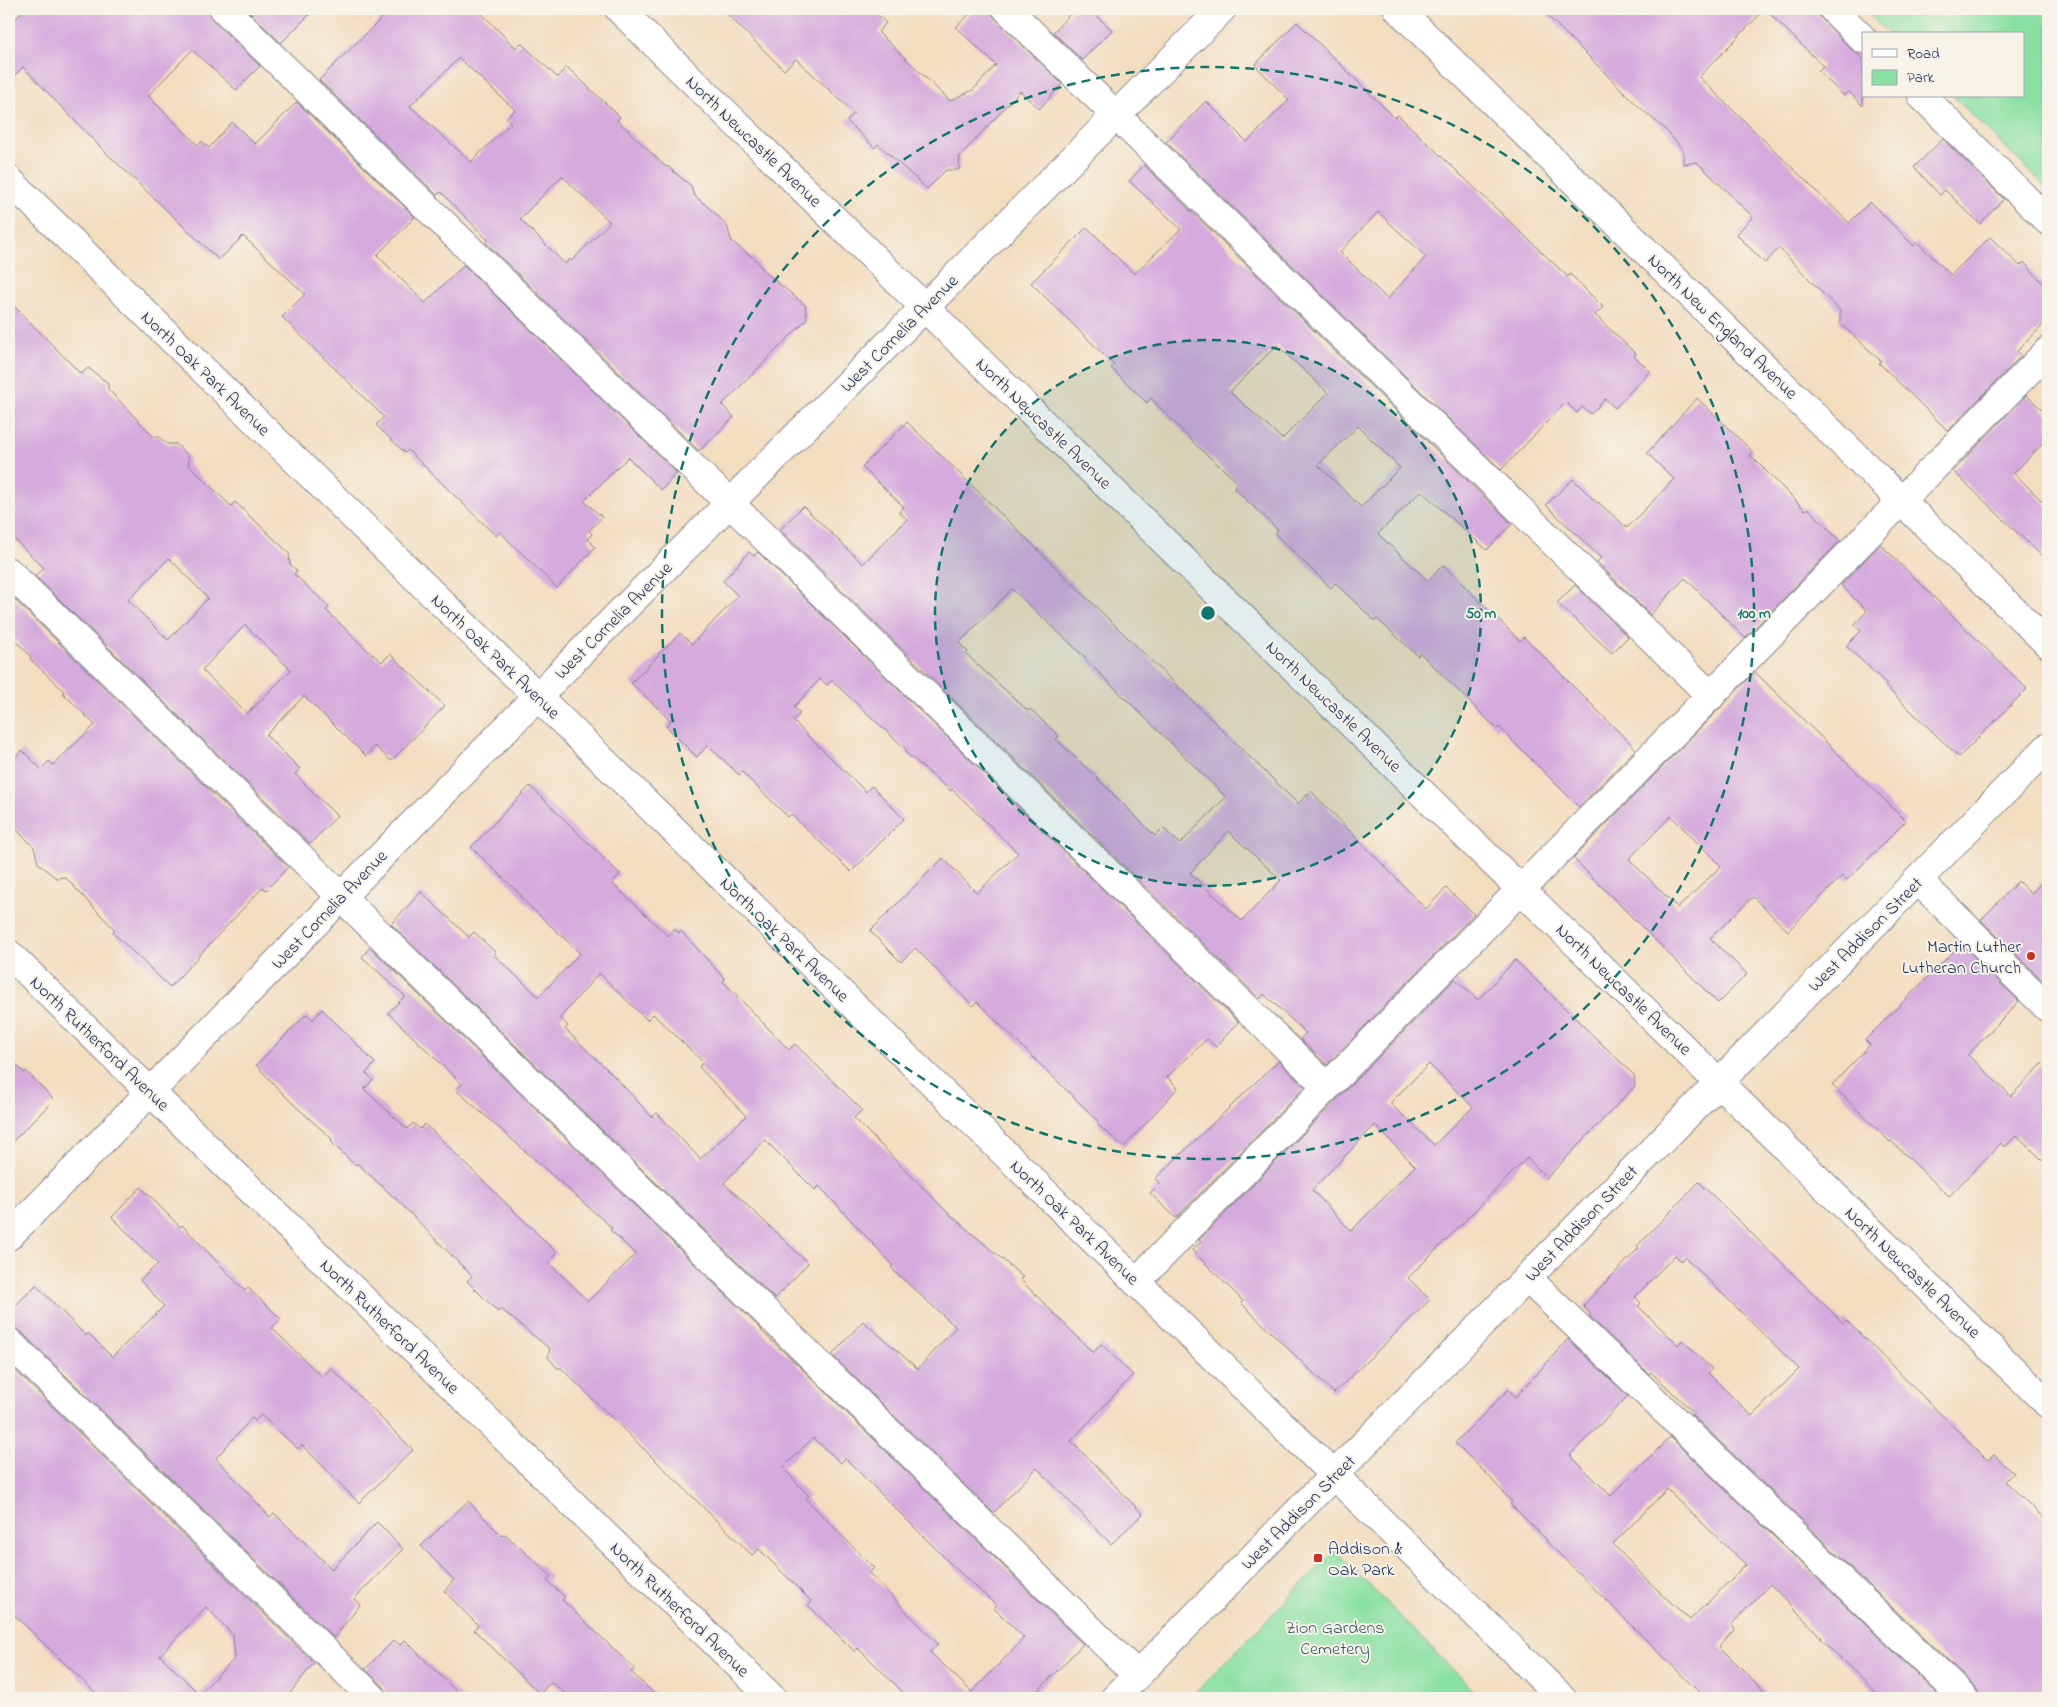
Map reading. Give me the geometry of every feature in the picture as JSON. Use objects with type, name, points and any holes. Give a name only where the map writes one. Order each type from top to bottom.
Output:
[{"type":"street","points":[[224,9],[1327,1087]]},
{"type":"street","name":"North Newcastle Avenue","points":[[619,9],[2048,1404]]},
{"type":"street","points":[[1007,9],[1711,696]]},
{"type":"street","name":"West Cornelia Avenue","points":[[9,1236],[537,696],[1222,9]]},
{"type":"street","name":"North New England Avenue","points":[[1398,9],[2048,644]]},
{"type":"street","points":[[1833,9],[1862,38]]},
{"type":"street","points":[[1924,98],[2048,221]]},
{"type":"street","name":"North Oak Park Avenue","points":[[9,180],[1562,1698]]},
{"type":"street","points":[[1136,1282],[2048,351]]},
{"type":"street","points":[[9,572],[1137,1675]]},
{"type":"street","name":"West Addison Street","points":[[1115,1698],[2048,747]]},
{"type":"street","points":[[1918,880],[2048,1008]]},
{"type":"street","name":"North Rutherford Avenue","points":[[9,954],[772,1698]]},
{"type":"street","points":[[1527,1278],[1964,1698]]},
{"type":"street","points":[[9,1342],[373,1698]]},
{"type":"green space","points":[[1863,9],[2048,9],[2048,189],[1955,98],[2024,98],[2024,32],[1887,32]]},
{"type":"green space","name":"Zion Gardens Cemetery","points":[[1335,1551],[1481,1698],[1190,1698]]},
{"type":"building","points":[[25,9],[209,9],[213,20],[260,66],[236,90],[192,50],[148,96],[198,145],[202,141],[209,148],[232,122],[255,144],[297,102],[415,217],[377,255],[425,303],[464,265],[677,473],[661,490],[628,457],[584,501],[602,517],[589,531],[592,534],[588,539],[595,547],[557,588],[500,532],[496,536],[408,450],[405,453],[376,425],[384,417],[282,317],[305,294],[243,236],[219,260],[99,146],[23,67],[9,81],[9,26]]},
{"type":"building","points":[[246,9],[315,9],[281,43]]},
{"type":"building","points":[[391,9],[477,9],[516,48],[521,43],[557,77],[567,67],[620,117],[617,120],[666,167],[691,186],[694,195],[727,226],[732,242],[755,259],[764,271],[805,305],[807,319],[722,405],[734,417],[699,451],[486,243],[488,240],[441,192],[437,195],[319,80]],"holes":[[[459,58],[515,110],[506,118],[511,123],[471,162],[410,106]],[[562,176],[610,222],[572,261],[570,259],[565,264],[520,219]]]},
{"type":"building","points":[[722,9],[872,9],[886,23],[878,32],[950,101],[973,90],[996,65],[956,27],[975,9],[986,9],[1062,84],[1039,109],[1020,91],[960,156],[959,170],[946,170],[927,189],[878,144],[875,148],[847,121],[854,113],[796,59],[784,70]]},
{"type":"building","points":[[1075,9],[1089,9],[1112,30],[1082,60],[1053,32]]},
{"type":"building","points":[[1541,9],[1765,9],[1699,77],[1849,223],[1870,202],[1914,246],[1917,242],[1951,275],[1990,237],[2020,266],[2024,262],[2048,289],[2048,320],[2017,351],[2021,356],[1948,431],[1879,363],[1881,361],[1840,323],[1840,311],[1779,248],[1765,263],[1736,234],[1753,217],[1697,162],[1683,164],[1683,150],[1666,130],[1638,106]]},
{"type":"building","points":[[1765,9],[1812,9],[1862,58],[1863,106],[1848,91],[1844,96],[1818,71],[1823,66]]},
{"type":"building","points":[[1297,22],[1395,118],[1398,115],[1568,277],[1570,274],[1603,307],[1595,315],[1636,354],[1634,356],[1650,371],[1615,408],[1605,399],[1591,414],[1582,407],[1577,413],[1566,402],[1501,470],[1166,142],[1206,101],[1247,142],[1289,100],[1255,65]],"holes":[[[1378,212],[1426,257],[1387,299],[1340,252]]]},
{"type":"building","points":[[1943,139],[2004,199],[1980,224],[1945,190],[1940,195],[1914,167]]},
{"type":"building","points":[[1144,165],[1512,524],[1487,550],[1421,491],[1378,534],[1428,581],[1443,565],[1520,641],[1524,637],[1636,749],[1579,807],[1499,727],[1497,729],[1420,653],[1418,656],[1377,619],[1375,621],[1335,583],[1331,588],[1275,534],[1278,530],[1234,488],[1239,483],[1196,445],[1151,398],[1147,403],[1111,368],[1114,365],[1031,283],[1087,227],[1134,274],[1181,229],[1129,181]],"holes":[[[1277,345],[1328,393],[1282,439],[1230,392]],[[1358,426],[1400,468],[1361,507],[1318,465]]]},
{"type":"building","points":[[9,301],[81,374],[88,368],[108,383],[108,389],[155,438],[157,435],[167,444],[176,444],[188,455],[189,465],[231,506],[235,502],[289,553],[290,564],[297,571],[294,574],[329,607],[326,610],[366,649],[382,662],[390,654],[445,706],[391,761],[375,746],[366,756],[304,696],[266,735],[300,769],[295,774],[337,816],[310,844],[35,576],[44,568],[9,534]],"holes":[[[169,558],[208,598],[168,640],[128,600]],[[245,625],[291,670],[247,714],[202,670]]]},
{"type":"building","points":[[2026,395],[2048,415],[2048,438],[2014,473],[2048,507],[2048,562],[1953,471]]},
{"type":"building","points":[[1697,398],[1753,452],[1750,455],[1805,510],[1808,508],[1840,541],[1745,638],[1685,578],[1650,615],[1597,562],[1601,558],[1546,505],[1573,479],[1597,503],[1627,528],[1674,479],[1647,453]]},
{"type":"building","points":[[907,422],[1298,804],[1311,791],[1426,909],[1446,888],[1474,914],[1327,1065],[1300,1039],[1306,1033],[1264,994],[1260,999],[780,530],[803,506],[863,564],[907,519],[899,512],[904,507],[862,467]],"holes":[[[1012,589],[1086,658],[1226,797],[1180,844],[1163,828],[1155,836],[1056,739],[1059,736],[1030,709],[1028,711],[966,654],[968,652],[959,643]],[[1228,831],[1281,880],[1242,921],[1190,873]]]},
{"type":"building","points":[[1880,544],[2027,689],[1959,757],[1885,686],[1887,684],[1846,646],[1861,631],[1854,625],[1867,611],[1841,585]]},
{"type":"building","points":[[749,552],[754,556],[758,552],[1238,1022],[1216,1047],[1207,1039],[1167,1077],[1178,1088],[1124,1147],[1097,1124],[1099,1122],[977,1002],[973,1006],[915,948],[901,962],[870,931],[943,858],[977,893],[1018,853],[952,789],[951,791],[905,752],[907,750],[832,681],[827,685],[820,679],[794,707],[800,713],[793,721],[866,792],[872,786],[904,819],[851,872],[791,814],[788,817],[742,772],[739,775],[708,745],[697,757],[666,726],[671,721],[631,683],[680,633],[692,644],[738,596],[723,581]]},
{"type":"building","points":[[1575,585],[1628,637],[1612,653],[1557,603]]},
{"type":"building","points":[[12,597],[288,867],[266,890],[263,887],[170,987],[113,933],[115,930],[65,877],[56,878],[38,863],[34,847],[9,822],[9,765],[22,750],[41,769],[49,761],[53,765],[95,725],[63,693],[64,691],[30,659],[31,657],[9,633],[9,600]]},
{"type":"building","points":[[1755,672],[1906,821],[1847,880],[1842,876],[1788,931],[1753,897],[1710,938],[1747,974],[1718,1003],[1573,858]],"holes":[[[1671,816],[1721,866],[1678,908],[1629,859]]]},
{"type":"building","points":[[530,786],[620,874],[612,883],[668,936],[674,929],[679,933],[681,931],[725,979],[723,981],[789,1050],[795,1044],[862,1110],[854,1118],[946,1211],[1023,1277],[1020,1279],[1093,1353],[1101,1344],[1133,1375],[1071,1441],[1143,1514],[1111,1544],[1037,1468],[993,1513],[832,1355],[863,1321],[918,1369],[956,1327],[894,1271],[891,1267],[893,1265],[819,1186],[815,1190],[765,1140],[724,1183],[808,1263],[775,1299],[391,924],[421,892],[469,937],[474,932],[496,953],[494,955],[539,997],[580,953],[521,898],[522,896],[471,847]],"holes":[[[599,973],[647,1020],[653,1014],[703,1062],[699,1067],[746,1116],[700,1159],[657,1113],[652,1117],[614,1076],[565,1029],[568,1026],[560,1018]]]},
{"type":"building","name":"Martin Luther Lutheran Church","points":[[2048,875],[2048,971],[2041,979],[1981,920],[2018,881],[2031,894]]},
{"type":"building","points":[[1961,944],[2019,1001],[1968,1055],[2011,1096],[2048,1058],[2048,1166],[2017,1135],[2005,1147],[2001,1143],[1949,1196],[1832,1085],[1870,1045],[1865,1040]]},
{"type":"building","points":[[370,947],[1083,1644],[1031,1698],[909,1698],[858,1648],[855,1652],[808,1605],[812,1602],[759,1549],[752,1555],[561,1368],[557,1368],[548,1357],[550,1349],[501,1309],[498,1312],[467,1281],[472,1276],[396,1199],[332,1143],[331,1138],[292,1103],[256,1065],[307,1014],[313,1020],[322,1009],[375,1063],[366,1073],[373,1080],[364,1089],[407,1129],[413,1123],[420,1129],[425,1124],[557,1253],[548,1262],[588,1301],[636,1254],[610,1230],[612,1228],[456,1090],[462,1084],[388,1013],[405,996],[362,957]],"holes":[[[813,1438],[841,1463],[845,1458],[956,1569],[996,1605],[994,1608],[1024,1638],[972,1692],[930,1652],[938,1644],[869,1573],[874,1568],[806,1499],[809,1496],[783,1468]]]},
{"type":"building","points":[[1515,960],[1634,1075],[1635,1086],[1547,1178],[1527,1158],[1408,1278],[1430,1300],[1334,1393],[1241,1303],[1243,1301],[1192,1250],[1201,1242],[1199,1240],[1455,979],[1478,1000]],"holes":[[[1429,1064],[1473,1107],[1434,1145],[1390,1103]],[[1375,1125],[1415,1166],[1351,1231],[1312,1190]]]},
{"type":"building","points":[[9,1058],[24,1073],[26,1071],[54,1100],[9,1145]]},
{"type":"building","points":[[1278,1061],[1305,1087],[1176,1218],[1150,1193],[1160,1183],[1155,1179]]},
{"type":"building","points":[[1699,1182],[1843,1323],[1846,1320],[1984,1457],[1988,1460],[1994,1455],[2013,1473],[2005,1481],[2048,1522],[2048,1698],[1979,1698],[1979,1693],[1975,1687],[1692,1415],[1694,1413],[1651,1372],[1649,1374],[1589,1316],[1591,1314],[1583,1306],[1639,1248],[1637,1246]],"holes":[[[1675,1255],[1681,1261],[1685,1257],[1799,1369],[1752,1416],[1708,1373],[1712,1369],[1682,1340],[1678,1345],[1638,1306],[1641,1303],[1635,1297]]]},
{"type":"building","points":[[141,1187],[180,1227],[182,1225],[245,1291],[248,1288],[281,1319],[272,1328],[322,1377],[331,1368],[413,1450],[359,1503],[302,1445],[298,1449],[261,1415],[255,1421],[252,1418],[216,1458],[270,1517],[274,1513],[332,1569],[377,1522],[403,1549],[354,1599],[360,1605],[334,1638],[20,1331],[9,1327],[9,1312],[36,1285],[86,1336],[88,1333],[112,1357],[164,1306],[140,1280],[158,1264],[112,1217]]},
{"type":"building","points":[[1568,1339],[1628,1396],[1570,1455],[1611,1496],[1670,1437],[1942,1698],[1882,1698],[1820,1639],[1821,1637],[1770,1584],[1731,1625],[1735,1629],[1719,1646],[1771,1698],[1705,1698],[1546,1541],[1510,1504],[1512,1502],[1486,1473],[1455,1443],[1508,1390],[1516,1397]],"holes":[[[1667,1489],[1746,1565],[1690,1620],[1646,1579],[1613,1544]]]},
{"type":"building","points":[[9,1364],[314,1663],[286,1698],[101,1698],[9,1610]],"holes":[[[206,1607],[233,1635],[235,1658],[199,1694],[160,1655]]]},
{"type":"building","points":[[468,1501],[502,1536],[505,1534],[551,1576],[547,1581],[565,1597],[562,1600],[635,1669],[631,1672],[659,1698],[571,1698],[551,1682],[540,1694],[474,1630],[478,1625],[444,1591],[454,1580],[421,1546]]},
{"type":"building","points":[[394,1640],[400,1645],[405,1640],[463,1698],[388,1698],[384,1687],[365,1669]]},
{"type":"place","name":"Martin Luther Lutheran Church","points":[[2031,956]]},
{"type":"place","name":"Addison & Oak Park","points":[[1318,1558]]}]
